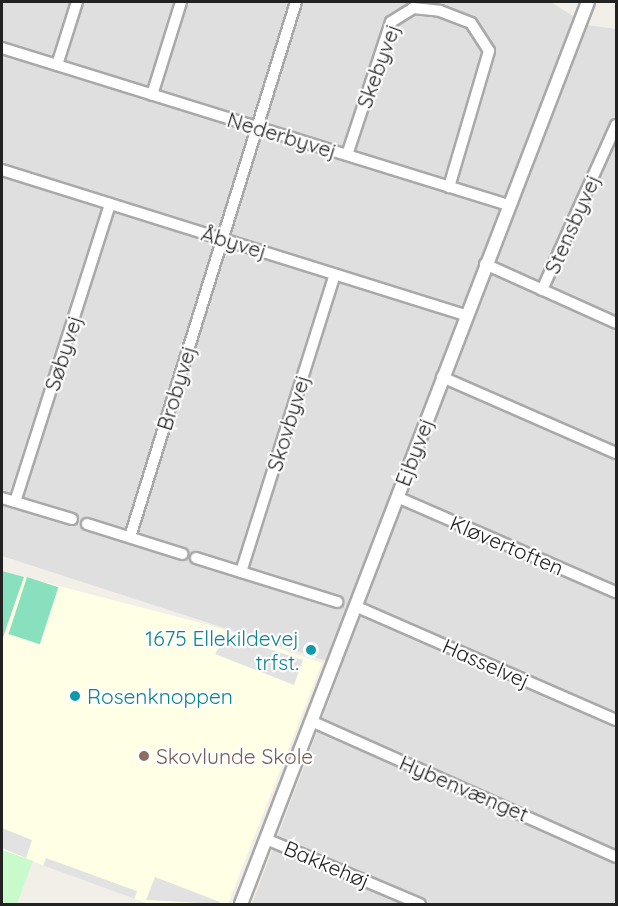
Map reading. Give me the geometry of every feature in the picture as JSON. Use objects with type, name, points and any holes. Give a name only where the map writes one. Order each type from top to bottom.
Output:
[{"type":"street","points":[[57,65],[77,2]]},
{"type":"street","points":[[152,95],[181,2]]},
{"type":"street","name":"Brobyvej","points":[[130,537],[296,2]]},
{"type":"street","name":"Ejbyvej","points":[[241,904],[485,264],[588,2]]},
{"type":"street","name":"Skebyvej","points":[[347,155],[391,22],[413,8],[440,11],[479,29],[489,51],[449,187]]},
{"type":"street","name":"Nederbyvej","points":[[2,48],[508,205]]},
{"type":"street","name":"Stensbyvej","points":[[542,290],[616,125]]},
{"type":"street","name":"Åbyvej","points":[[2,170],[466,315]]},
{"type":"street","name":"Søbyvej","points":[[15,502],[110,204]]},
{"type":"street","points":[[485,264],[616,323]]},
{"type":"street","name":"Skovbyvej","points":[[242,572],[335,274]]},
{"type":"street","points":[[442,377],[616,453]]},
{"type":"street","name":"Kløvertoften","points":[[397,497],[616,592]]},
{"type":"street","points":[[2,498],[72,519]]},
{"type":"street","points":[[87,524],[182,555]]},
{"type":"street","points":[[196,558],[337,602]]},
{"type":"street","name":"Hasselvej","points":[[355,606],[616,720]]},
{"type":"street","name":"Hybenvænget","points":[[311,721],[616,857]]},
{"type":"street","name":"Bakkehøj","points":[[266,839],[420,904]]},
{"type":"shaded area","points":[[2,2],[551,2],[587,25],[616,29],[616,904],[252,904],[342,666],[2,556]]},
{"type":"shaded area","name":"Skovlunde Skole","points":[[24,577],[213,626],[322,663],[228,904],[149,904],[2,850],[2,640]]},
{"type":"shaded area","points":[[227,635],[303,660],[294,685],[215,654]]},
{"type":"shaded area","points":[[2,828],[32,840],[26,858],[2,848]]},
{"type":"shaded area","points":[[46,858],[137,891],[134,899],[43,866]]},
{"type":"shaded area","points":[[155,877],[220,902],[219,904],[146,900]]},
{"type":"green space","points":[[2,571],[24,577],[2,640]]},
{"type":"green space","points":[[27,577],[58,587],[40,644],[8,634]]},
{"type":"green space","points":[[2,850],[33,861],[17,904],[2,904]]},
{"type":"place","name":"1675 Ellekildevej trfst.","points":[[311,650]]},
{"type":"place","name":"Rosenknoppen","points":[[75,696]]},
{"type":"place","name":"Skovlunde Skole","points":[[144,756]]}]
